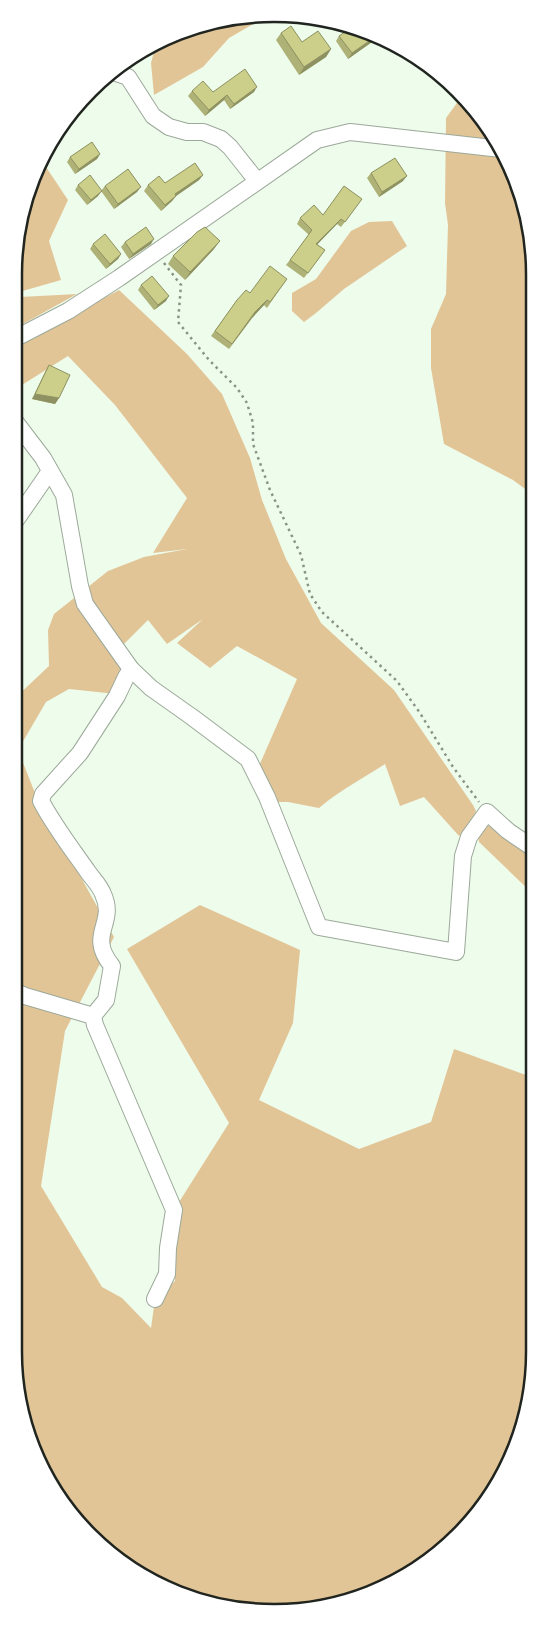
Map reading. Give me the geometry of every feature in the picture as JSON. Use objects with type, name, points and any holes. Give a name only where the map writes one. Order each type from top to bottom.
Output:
[{"type":"street","points":[[120,74],[128,77],[153,116],[169,127],[187,132],[203,132],[220,139],[230,147],[257,181]]},
{"type":"street","points":[[22,335],[68,311],[157,253],[317,140],[350,132],[493,149]]},
{"type":"street","points":[[22,430],[43,458],[64,495],[80,586],[86,604],[131,669],[151,688],[248,758],[267,797],[298,880],[319,927],[456,952],[464,850],[469,837],[487,812],[508,831],[526,843]]},
{"type":"street","points":[[22,511],[50,471]]},
{"type":"street","points":[[93,1016],[106,1000],[112,966],[105,958],[101,947],[101,934],[108,913],[104,894],[41,801],[43,794],[80,753],[117,696],[131,669]]},
{"type":"street","points":[[22,994],[93,1016]]},
{"type":"street","points":[[93,1016],[95,1025],[174,1210],[166,1274],[155,1299]]},
{"type":"path","points":[[157,253],[181,285],[178,322],[209,360],[237,388],[247,403],[253,423],[253,444],[270,490],[301,555],[310,594],[322,612],[397,680],[453,767],[487,812]]},
{"type":"shaded area","points":[[254,23],[229,38],[203,67],[154,95],[151,63],[154,53],[193,36],[225,27]]},
{"type":"shaded area","points":[[458,102],[474,121],[500,163],[512,193],[521,225],[526,274],[526,490],[513,480],[444,444],[431,368],[431,329],[446,294],[448,225],[445,203],[446,118]]},
{"type":"shaded area","points":[[46,167],[68,200],[49,241],[61,280],[22,291],[23,258],[27,225],[36,193]]},
{"type":"shaded area","points":[[392,221],[407,246],[344,289],[304,322],[292,311],[292,293],[316,279],[351,231],[369,222]]},
{"type":"shaded area","points":[[119,290],[187,354],[222,394],[250,458],[262,500],[286,559],[321,623],[394,690],[473,805],[476,811],[471,825],[459,836],[424,797],[400,806],[385,764],[319,808],[288,802],[274,802],[259,766],[297,679],[237,646],[210,668],[177,643],[203,619],[167,644],[148,620],[123,645],[145,675],[116,694],[69,689],[46,702],[22,743],[22,691],[49,666],[48,630],[54,614],[108,571],[144,557],[187,549],[153,553],[187,498],[115,405],[68,356],[22,385],[22,342]]},
{"type":"shaded area","points":[[77,294],[22,325],[22,297]]},
{"type":"shaded area","points":[[22,760],[37,798],[114,937],[65,1031],[41,1186],[102,1287],[122,1298],[151,1328],[155,1299],[175,1281],[174,1210],[229,1123],[127,949],[200,905],[300,950],[293,1023],[259,1100],[359,1149],[431,1122],[454,1049],[526,1075],[525,1369],[517,1418],[500,1464],[492,1479],[463,1519],[427,1553],[385,1579],[339,1596],[290,1604],[258,1604],[225,1600],[193,1591],[148,1571],[108,1542],[74,1506],[48,1464],[36,1434],[27,1402],[22,1353]]},
{"type":"shaded area","points":[[485,823],[526,851],[526,887],[479,842],[478,833]]},
{"type":"building","points":[[291,26],[302,42],[318,31],[331,49],[304,67],[281,33]]},
{"type":"building","points":[[344,33],[369,41],[352,53],[339,36]]},
{"type":"building","points":[[245,69],[257,87],[234,104],[227,95],[209,110],[192,91],[203,81],[213,92]]},
{"type":"building","points":[[92,142],[100,154],[79,169],[70,157]]},
{"type":"building","points":[[395,158],[407,176],[382,192],[371,173]]},
{"type":"building","points":[[195,163],[203,175],[175,194],[176,196],[165,205],[148,185],[159,176],[165,183]]},
{"type":"building","points":[[128,169],[141,187],[118,204],[105,186]]},
{"type":"building","points":[[90,175],[102,191],[91,200],[78,185]]},
{"type":"building","points":[[344,186],[362,199],[345,222],[341,219],[316,244],[325,250],[308,273],[290,260],[312,230],[300,218],[314,205],[323,215]]},
{"type":"building","points":[[146,227],[154,239],[133,254],[125,242]]},
{"type":"building","points":[[205,227],[220,241],[190,272],[173,256],[197,232]]},
{"type":"building","points":[[105,234],[121,254],[110,264],[93,244]]},
{"type":"building","points":[[270,266],[287,279],[270,302],[267,300],[255,312],[232,344],[215,331],[237,300],[246,290],[250,293]]},
{"type":"building","points":[[152,276],[169,296],[158,305],[141,285]]},
{"type":"building","points":[[49,365],[70,375],[59,398],[35,394]]}]
